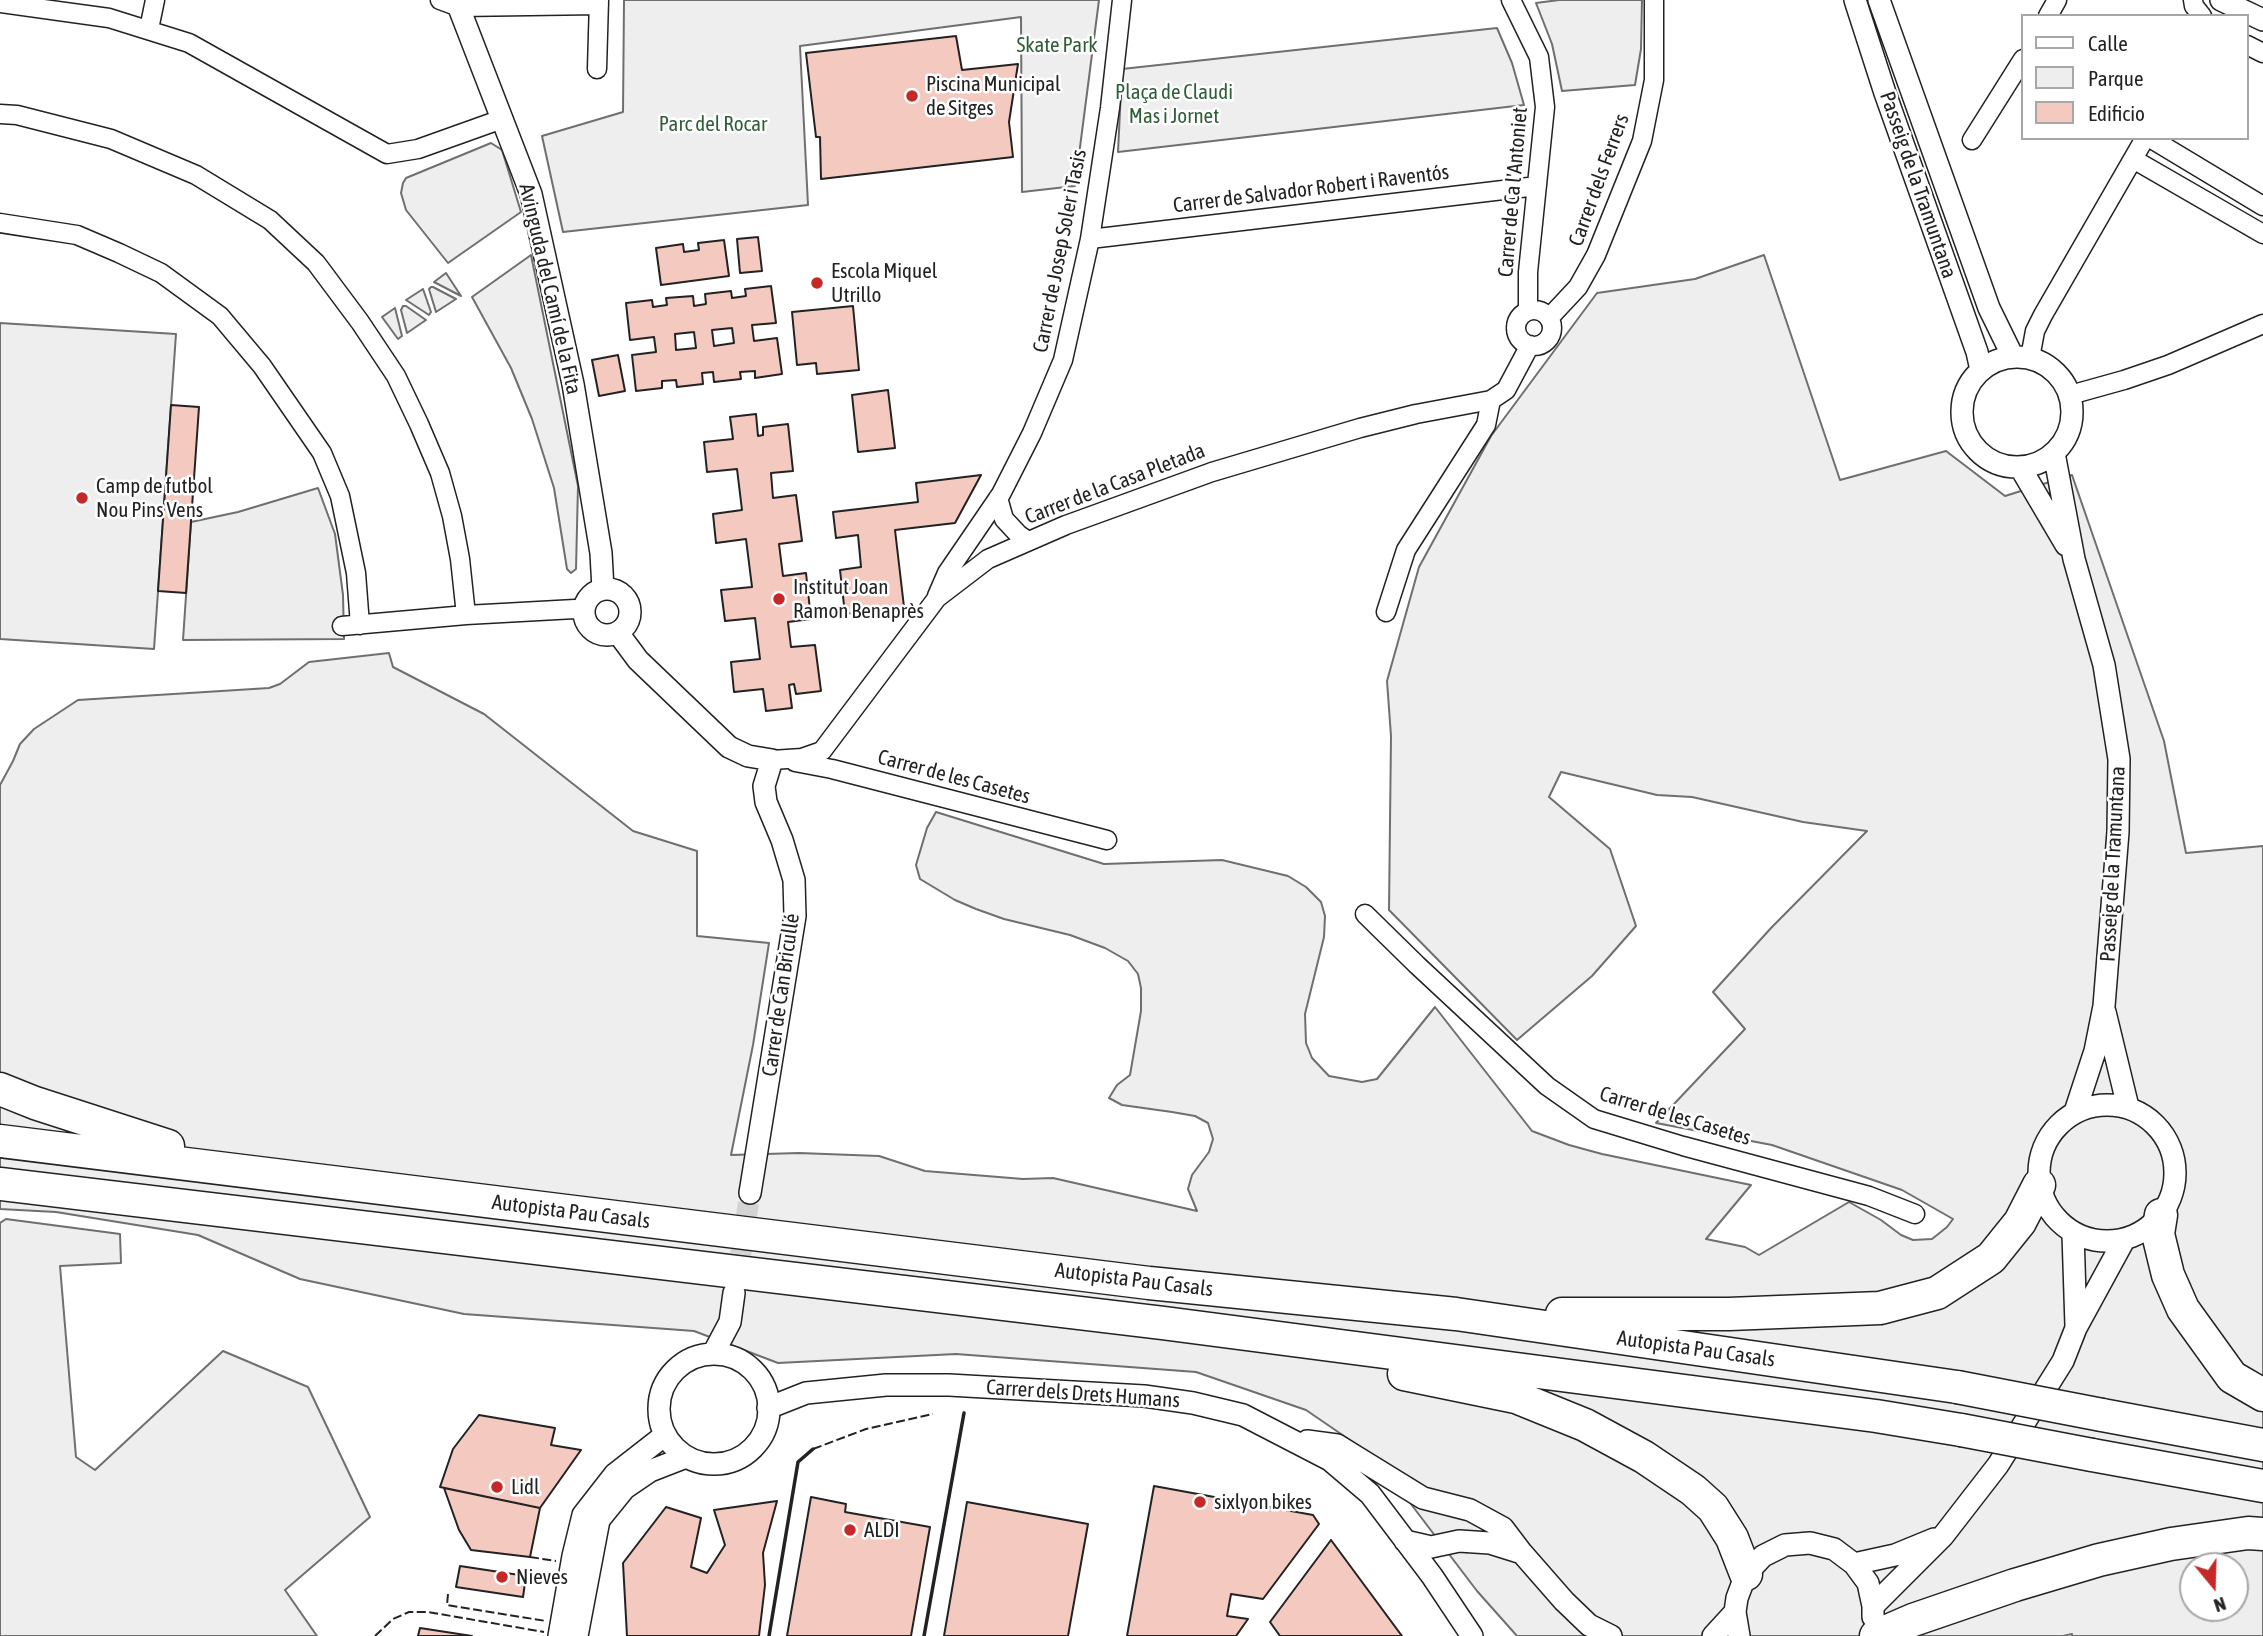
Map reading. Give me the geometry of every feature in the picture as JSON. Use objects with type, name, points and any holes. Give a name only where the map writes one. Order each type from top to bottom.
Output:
[{"type":"highway","points":[[0,1089],[158,1144],[296,1177]]},
{"type":"highway","name":"Autopista Pau Casals","points":[[0,1141],[1149,1283],[1456,1314],[1956,1388],[2263,1445]]},
{"type":"highway","name":"Autopista Pau Casals","points":[[0,1184],[1163,1323],[1862,1415],[1961,1430],[2263,1486]]},
{"type":"highway","points":[[1456,1314],[1729,1314],[1880,1308],[1937,1293],[1991,1258],[2020,1222],[2039,1185]]},
{"type":"highway","points":[[0,1191],[52,1191]]},
{"type":"highway","points":[[2161,1215],[2158,1234],[2168,1275],[2183,1310],[2232,1377],[2263,1395]]},
{"type":"highway","points":[[1163,1323],[1516,1397],[1585,1425],[1644,1457],[1693,1490],[1713,1508],[1732,1538],[1746,1574]]},
{"type":"highway","points":[[1875,1621],[1913,1619],[2015,1584],[2099,1560],[2171,1544],[2248,1533],[2263,1534]]},
{"type":"street","points":[[149,29],[155,0]]},
{"type":"street","name":"Carrer de Josep Soler i Tasis","points":[[937,598],[947,573],[998,498],[1032,433],[1063,360],[1090,239],[1110,108],[1122,0]]},
{"type":"street","name":"Carrer de Ca l'Antoniet","points":[[1511,0],[1539,57],[1545,107],[1528,272],[1528,311]]},
{"type":"street","name":"Carrer dels Ferrers","points":[[1549,318],[1578,287],[1596,255],[1642,141],[1654,80],[1654,0]]},
{"type":"street","name":"Passeig de la Tramuntana","points":[[1855,0],[1981,370]]},
{"type":"street","name":"Passeig de la Tramuntana","points":[[1880,0],[1989,308],[2021,357]]},
{"type":"street","points":[[2221,0],[2263,20]]},
{"type":"street","points":[[0,2],[109,18],[189,43],[387,153],[418,149],[502,119]]},
{"type":"street","points":[[452,2],[599,3],[597,69]]},
{"type":"street","name":"Avinguda del Camí de la Fita","points":[[452,2],[531,194],[573,384],[601,553],[603,589]]},
{"type":"street","points":[[1972,140],[2022,64]]},
{"type":"street","points":[[0,114],[18,115],[111,139],[196,175],[270,220],[316,263],[396,376],[419,424],[440,474],[452,516],[466,615]]},
{"type":"street","points":[[2021,357],[2144,140]]},
{"type":"street","points":[[2153,140],[2263,206]]},
{"type":"street","points":[[2133,159],[2263,234]]},
{"type":"street","name":"Carrer de Salvador Robert i Raventós","points":[[1090,239],[1537,186]]},
{"type":"street","points":[[0,223],[76,235],[119,253],[161,273],[220,316],[262,366],[322,453],[340,496],[356,573],[351,625],[575,608],[584,612]]},
{"type":"street","points":[[1528,311],[1542,312],[1549,318],[1550,336],[1541,344],[1530,345],[1520,339],[1516,328],[1519,318],[1528,311]]},
{"type":"street","points":[[2070,395],[2168,365],[2263,324]]},
{"type":"street","points":[[1386,612],[1406,550],[1486,425],[1491,400],[1506,390],[1530,345]]},
{"type":"street","points":[[2021,357],[2050,367],[2062,379],[2070,395],[2072,412],[2069,430],[2054,453],[2032,465],[2006,466],[1988,459],[1973,445],[1964,429],[1961,410],[1966,390],[1981,370],[2003,358],[2021,357]]},
{"type":"street","name":"Carrer de la Casa Pletada","points":[[780,760],[812,755],[828,744],[937,598],[988,559],[1158,490],[1305,442],[1416,414],[1491,400]]},
{"type":"street","name":"Passeig de la Tramuntana","points":[[2054,453],[2074,559],[2104,665],[2119,759],[2118,832],[2104,1006],[2095,1051],[2075,1112]]},
{"type":"street","name":"Passeig de la Tramuntana","points":[[2020,467],[2074,559]]},
{"type":"street","points":[[998,498],[1004,519],[1028,541]]},
{"type":"street","points":[[603,589],[622,594],[630,608],[626,627],[608,636],[598,634],[588,626],[584,612],[591,596],[603,589]]},
{"type":"street","points":[[618,633],[638,660],[729,747],[748,756],[780,760]]},
{"type":"street","name":"Carrer de les Casetes","points":[[780,760],[832,769],[1107,840]]},
{"type":"street","name":"Carrer de Can Bricullé","points":[[750,1194],[795,916],[794,880],[766,802],[764,786],[780,760]]},
{"type":"street","name":"Carrer de les Casetes","points":[[1365,914],[1547,1086],[1594,1119],[1869,1196],[1914,1214]]},
{"type":"street","name":"Passeig de la Tramuntana","points":[[2104,1006],[2128,1107]]},
{"type":"street","points":[[2101,1104],[2128,1107],[2151,1120],[2168,1140],[2175,1165],[2173,1191],[2161,1215],[2145,1230],[2124,1240],[2098,1241],[2073,1234],[2050,1213],[2039,1185],[2039,1156],[2052,1130],[2075,1112],[2101,1104]]},
{"type":"street","points":[[2073,1234],[2076,1328]]},
{"type":"street","points":[[1869,1636],[1872,1623],[1998,1465],[2063,1361],[2076,1328],[2124,1240]]},
{"type":"street","points":[[734,1293],[730,1322],[738,1360]]},
{"type":"street","points":[[713,1354],[730,1322]]},
{"type":"street","points":[[713,1354],[738,1360],[755,1372],[766,1394],[768,1408],[764,1430],[759,1440],[743,1455],[715,1464],[686,1457],[665,1435],[658,1410],[668,1378],[678,1367],[693,1358],[713,1354]]},
{"type":"street","name":"Carrer dels Drets Humans","points":[[761,1381],[806,1393]]},
{"type":"street","name":"Carrer dels Drets Humans","points":[[768,1408],[806,1393],[886,1385],[949,1385],[1098,1392],[1193,1403],[1243,1415],[1331,1460],[1370,1494],[1432,1576],[1472,1636]]},
{"type":"street","points":[[559,1636],[583,1515],[615,1474],[665,1435]]},
{"type":"street","points":[[1294,1440],[1337,1445],[1423,1498],[1470,1510],[1503,1528],[1522,1553],[1581,1617],[1589,1625],[1611,1636]]},
{"type":"street","points":[[577,1636],[599,1520],[625,1488],[650,1471],[686,1457]]},
{"type":"street","points":[[1854,1564],[1895,1555],[1943,1536]]},
{"type":"street","points":[[1405,1541],[1431,1547],[1459,1541],[1490,1543],[1522,1553]]},
{"type":"street","points":[[1432,1576],[1439,1559],[1459,1541]]},
{"type":"street","points":[[1739,1636],[1735,1612],[1746,1574],[1763,1556],[1785,1545],[1810,1543],[1834,1549],[1854,1564],[1868,1583],[1875,1621]]},
{"type":"street","points":[[1713,1636],[1735,1612]]},
{"type":"green space","name":"Parc del Rocar","points":[[624,0],[1099,0],[1075,186],[1022,192],[1021,17],[800,46],[808,205],[563,232],[542,136],[623,112]]},
{"type":"green space","points":[[1559,0],[1642,0],[1641,49],[1635,85],[1562,91],[1552,44],[1536,3]]},
{"type":"green space","name":"Plaça de Claudi Mas i Jornet","points":[[1497,28],[1512,63],[1524,105],[1118,152],[1122,69]]},
{"type":"green space","points":[[491,143],[502,150],[521,212],[448,263],[406,210],[401,193],[403,183],[406,178]]},
{"type":"green space","points":[[531,255],[578,486],[576,569],[571,573],[567,569],[554,488],[532,419],[511,368],[472,297]]},
{"type":"green space","points":[[1764,255],[1840,480],[1946,451],[2005,496],[2072,475],[2164,741],[2186,853],[2263,846],[2263,1636],[1517,1636],[1477,1591],[1376,1458],[1306,1410],[1196,1372],[956,1354],[778,1363],[694,1331],[464,1314],[300,1279],[198,1235],[56,1212],[0,1209],[0,785],[20,744],[34,729],[78,700],[269,688],[280,684],[309,662],[389,653],[393,667],[484,714],[633,831],[697,851],[697,936],[769,943],[753,1045],[731,1155],[799,1153],[879,1156],[925,1171],[1023,1179],[1053,1178],[1197,1211],[1188,1189],[1192,1175],[1209,1152],[1213,1139],[1208,1123],[1195,1116],[1122,1105],[1109,1098],[1117,1085],[1130,1075],[1141,1011],[1138,974],[1128,961],[1105,948],[1070,935],[1004,919],[976,909],[920,879],[916,865],[927,828],[936,812],[1104,864],[1222,860],[1288,876],[1306,887],[1321,902],[1325,916],[1324,937],[1305,1014],[1306,1043],[1312,1058],[1329,1076],[1362,1082],[1377,1079],[1435,1007],[1532,1131],[1602,1154],[1751,1185],[1706,1239],[1745,1247],[1759,1255],[1849,1202],[1901,1235],[1913,1240],[1932,1239],[1953,1219],[1902,1190],[1772,1145],[1656,1123],[1745,1029],[1713,992],[1771,928],[1867,831],[1803,822],[1692,797],[1657,795],[1561,772],[1549,797],[1610,849],[1636,926],[1592,976],[1517,1040],[1389,910],[1391,736],[1387,681],[1419,567],[1491,436],[1597,293],[1695,279]]},
{"type":"green space","points":[[446,273],[461,296],[434,282]]},
{"type":"green space","points":[[431,287],[456,299],[436,312],[429,289]]},
{"type":"green space","points":[[423,289],[431,312],[429,315],[406,300]]},
{"type":"green space","points":[[403,306],[426,320],[407,333],[401,310]]},
{"type":"green space","points":[[395,308],[402,336],[398,339],[382,317]]},
{"type":"green space","name":"Camp de futbol Nou Pins Vens","points":[[0,323],[176,334],[154,649],[0,639]]},
{"type":"green space","points":[[6,1219],[120,1234],[121,1263],[60,1266],[76,1457],[95,1470],[223,1351],[308,1387],[370,1517],[285,1590],[317,1636],[0,1636],[0,1223]]},
{"type":"shaded area","points":[[318,488],[335,534],[343,595],[344,639],[183,640],[191,522],[238,512]]},
{"type":"building","name":"Piscina Municipal de Sitges","points":[[956,36],[962,70],[1018,64],[1009,122],[1013,157],[821,179],[820,137],[816,137],[806,53]]},
{"type":"building","points":[[758,237],[762,271],[740,273],[737,239]]},
{"type":"building","points":[[724,240],[729,276],[661,285],[656,248],[683,244],[684,252],[699,250],[698,243]]},
{"type":"building","points":[[771,286],[776,323],[752,325],[754,341],[777,338],[782,374],[755,378],[755,371],[740,372],[741,379],[714,382],[713,372],[702,373],[703,384],[677,387],[676,380],[662,381],[662,388],[636,391],[632,355],[656,352],[654,337],[630,340],[626,303],[652,300],[653,307],[667,305],[666,298],[693,296],[694,306],[706,304],[705,294],[731,291],[732,298],[746,296],[745,289]],"holes":[[[732,328],[734,343],[714,346],[712,330]],[[694,332],[696,348],[676,350],[675,334]]]},
{"type":"building","points":[[853,306],[859,370],[817,374],[816,363],[797,365],[792,312]]},
{"type":"building","points":[[618,355],[625,391],[599,396],[592,360]]},
{"type":"building","points":[[888,390],[895,448],[858,452],[852,395]]},
{"type":"building","points":[[171,405],[199,407],[186,593],[158,591]]},
{"type":"building","points":[[756,414],[758,436],[763,435],[763,427],[788,424],[793,471],[771,473],[773,498],[796,495],[802,541],[779,544],[783,576],[806,573],[811,619],[788,622],[791,647],[815,645],[821,691],[796,694],[794,684],[789,685],[792,708],[766,711],[763,689],[734,692],[731,662],[760,659],[755,618],[725,621],[721,590],[752,587],[746,539],[716,543],[713,514],[742,510],[737,469],[707,472],[704,442],[733,439],[730,417]]},
{"type":"building","points":[[981,475],[955,523],[895,530],[904,607],[845,614],[840,570],[861,567],[858,535],[836,538],[833,512],[918,502],[916,483]]},
{"type":"building","points":[[479,1415],[555,1428],[551,1445],[581,1450],[540,1508],[440,1487],[453,1449]]},
{"type":"building","points":[[1154,1486],[1313,1515],[1319,1524],[1263,1599],[1231,1594],[1227,1616],[1248,1619],[1236,1636],[1127,1636]]},
{"type":"building","points":[[444,1488],[540,1508],[530,1557],[471,1550],[459,1530]]},
{"type":"building","points":[[811,1497],[846,1504],[845,1512],[930,1527],[911,1636],[787,1636]]},
{"type":"building","points":[[777,1501],[763,1553],[765,1585],[759,1636],[627,1636],[623,1563],[666,1507],[701,1518],[691,1567],[707,1573],[725,1545],[714,1510]]},
{"type":"building","points":[[967,1502],[1088,1524],[1068,1636],[944,1636]]},
{"type":"building","points":[[1331,1540],[1402,1636],[1280,1636],[1270,1622]]},
{"type":"building","points":[[460,1566],[526,1576],[523,1597],[456,1587]]},
{"type":"building","points":[[420,1628],[472,1636],[418,1636]]},
{"type":"tunnel","points":[[736,1285],[750,1193]]},
{"type":"fence","points":[[813,1449],[866,1429],[933,1414]]},
{"type":"fence","points":[[530,1557],[556,1561]]},
{"type":"fence","points":[[448,1594],[447,1605],[546,1621]]},
{"type":"fence","points":[[375,1636],[393,1619],[409,1612],[428,1612],[544,1632]]},
{"type":"wall","points":[[924,1636],[964,1413]]},
{"type":"wall","points":[[769,1636],[798,1462],[813,1449]]},
{"type":"place","name":"Piscina Municipal de Sitges","points":[[912,96]]},
{"type":"place","name":"Escola Miquel Utrillo","points":[[817,283]]},
{"type":"place","name":"Camp de futbol Nou Pins Vens","points":[[82,498]]},
{"type":"place","name":"Institut Joan Ramon Benaprès","points":[[779,599]]},
{"type":"place","name":"Lidl","points":[[497,1487]]},
{"type":"place","name":"sixlyon bikes","points":[[1200,1502]]},
{"type":"place","name":"ALDI","points":[[850,1530]]},
{"type":"place","name":"Nieves","points":[[502,1577]]},
{"type":"park label","name":"Skate Park","points":[[1057,45]]}]
